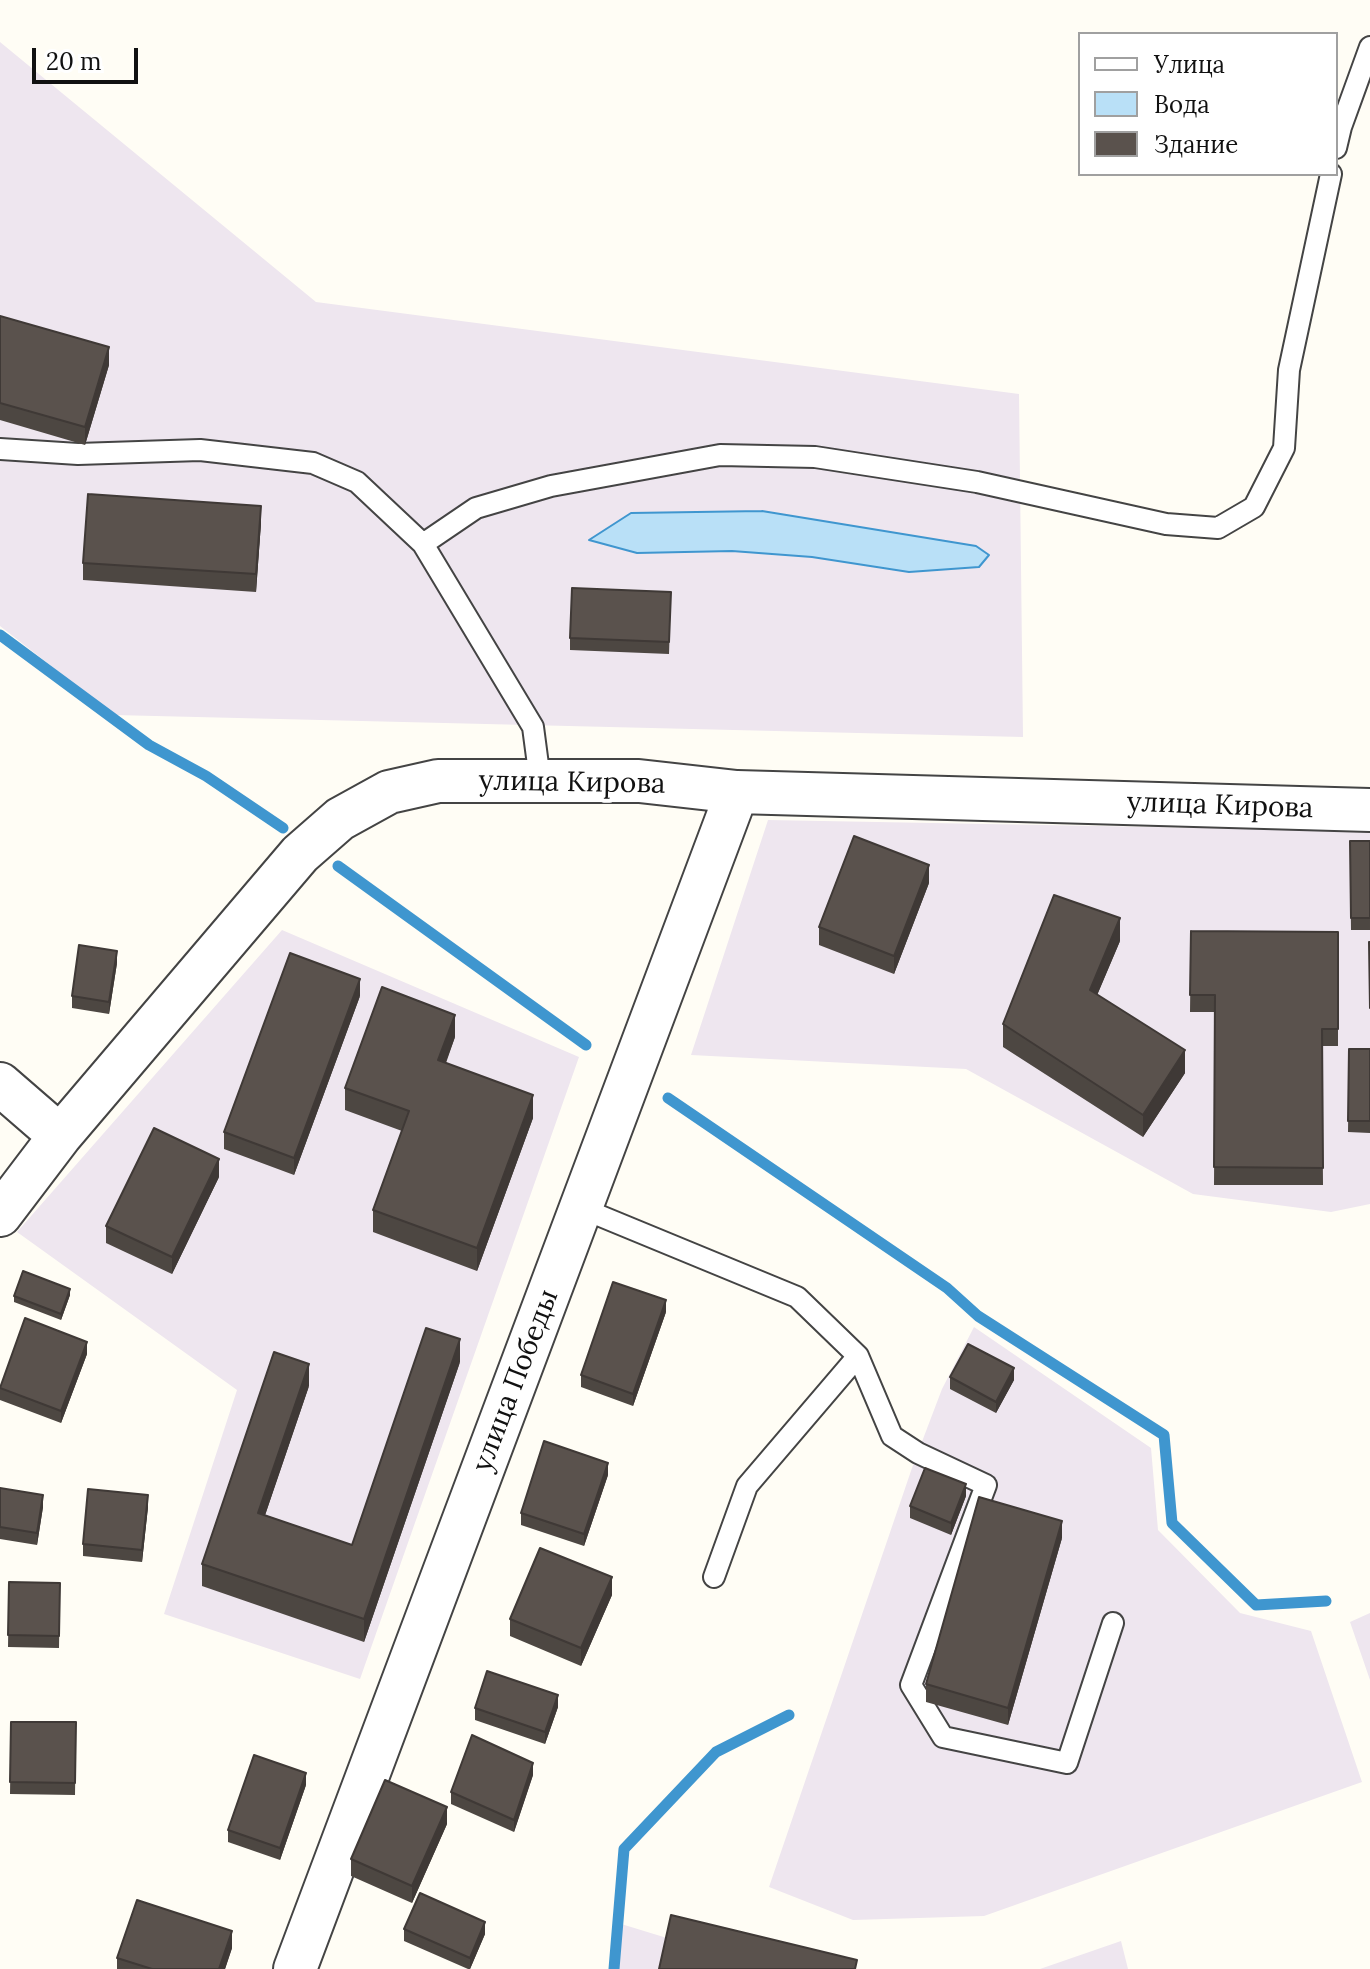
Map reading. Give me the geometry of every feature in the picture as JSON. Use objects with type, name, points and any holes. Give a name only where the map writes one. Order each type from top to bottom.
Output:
[{"type":"street","name":"улица Кирова","points":[[0,1215],[60,1136],[300,854],[340,819],[389,792],[438,781],[639,781],[737,792],[1352,809]]},
{"type":"street","name":"улица Победы","points":[[295,1969],[737,792]]},
{"type":"street","points":[[0,1084],[60,1136]]},
{"type":"lane","points":[[1338,140],[1370,47]]},
{"type":"lane","points":[[423,544],[476,508],[551,486],[720,455],[815,457],[977,482],[1166,524],[1218,528],[1254,507],[1284,448],[1289,370],[1331,176]]},
{"type":"lane","points":[[0,449],[78,454],[200,450],[313,463],[357,482],[423,544],[533,727],[540,780]]},
{"type":"lane","points":[[581,1208],[797,1297],[858,1356],[892,1436],[918,1453],[986,1485],[911,1685],[943,1737],[1067,1763],[1113,1623]]},
{"type":"lane","points":[[714,1577],[747,1486],[858,1356]]},
{"type":"shaded area","points":[[0,42],[316,302],[1019,394],[1023,737],[114,715],[0,626]]},
{"type":"shaded area","points":[[768,820],[1370,831],[1370,1204],[1331,1212],[1193,1194],[966,1069],[691,1055]]},
{"type":"shaded area","points":[[282,930],[579,1057],[360,1679],[164,1614],[237,1390],[17,1232]]},
{"type":"shaded area","points":[[974,1327],[1151,1448],[1158,1530],[1240,1613],[1311,1631],[1362,1782],[984,1916],[853,1920],[769,1887],[912,1468],[942,1389]]},
{"type":"shaded area","points":[[1370,1613],[1370,1680],[1350,1622]]},
{"type":"shaded area","points":[[618,1923],[768,1969],[616,1969]]},
{"type":"shaded area","points":[[1121,1941],[1128,1969],[1040,1969]]},
{"type":"water","points":[[762,511],[976,546],[989,555],[979,567],[909,572],[812,557],[732,551],[637,553],[589,540],[631,513]]},
{"type":"building","points":[[0,316],[109,347],[85,427],[0,403]]},
{"type":"building","points":[[88,494],[261,506],[256,574],[83,563]]},
{"type":"building","points":[[572,588],[671,592],[669,642],[570,638]]},
{"type":"building","points":[[854,836],[929,865],[894,956],[819,927]]},
{"type":"building","points":[[1350,841],[1370,841],[1370,918],[1351,918]]},
{"type":"building","points":[[1054,895],[1120,918],[1090,990],[1185,1050],[1143,1115],[1003,1024]]},
{"type":"building","points":[[1191,931],[1338,932],[1338,1029],[1322,1029],[1323,1168],[1214,1167],[1215,995],[1190,995]]},
{"type":"building","points":[[79,945],[117,951],[109,1002],[72,996]]},
{"type":"building","points":[[290,953],[360,979],[294,1158],[224,1132]]},
{"type":"building","points":[[382,987],[455,1015],[438,1060],[533,1095],[477,1248],[373,1210],[409,1111],[345,1088]]},
{"type":"building","points":[[1349,1049],[1370,1049],[1370,1121],[1348,1121]]},
{"type":"building","points":[[154,1128],[219,1159],[172,1257],[106,1226]]},
{"type":"building","points":[[23,1271],[70,1289],[61,1314],[14,1296]]},
{"type":"building","points":[[613,1282],[666,1300],[633,1394],[581,1375]]},
{"type":"building","points":[[25,1318],[87,1342],[61,1411],[0,1388]]},
{"type":"building","points":[[426,1328],[460,1339],[364,1619],[202,1564],[274,1352],[309,1364],[258,1513],[352,1545]]},
{"type":"building","points":[[968,1344],[1014,1368],[996,1402],[950,1377]]},
{"type":"building","points":[[544,1441],[608,1463],[584,1534],[521,1513]]},
{"type":"building","points":[[925,1468],[966,1484],[951,1523],[910,1506]]},
{"type":"building","points":[[0,1488],[43,1495],[37,1533],[0,1527]]},
{"type":"building","points":[[88,1489],[148,1495],[142,1550],[83,1544]]},
{"type":"building","points":[[979,1497],[1062,1521],[1008,1708],[926,1684]]},
{"type":"building","points":[[540,1548],[612,1577],[581,1648],[510,1619]]},
{"type":"building","points":[[9,1582],[60,1583],[59,1636],[8,1635]]},
{"type":"building","points":[[487,1671],[558,1695],[545,1732],[475,1708]]},
{"type":"building","points":[[11,1722],[76,1722],[75,1783],[10,1782]]},
{"type":"building","points":[[472,1735],[533,1763],[514,1820],[451,1792]]},
{"type":"building","points":[[254,1755],[306,1773],[280,1848],[228,1830]]},
{"type":"building","points":[[385,1780],[447,1807],[412,1886],[351,1859]]},
{"type":"building","points":[[420,1893],[485,1922],[470,1958],[404,1929]]},
{"type":"building","points":[[137,1900],[232,1931],[219,1969],[152,1969],[117,1958]]},
{"type":"building","points":[[671,1915],[857,1960],[855,1969],[659,1969]]},
{"type":"waterway","points":[[0,635],[149,745],[206,776],[283,828]]},
{"type":"waterway","points":[[338,866],[586,1045]]},
{"type":"waterway","points":[[668,1098],[947,1288],[978,1316],[1164,1435],[1172,1523],[1256,1605],[1326,1601]]},
{"type":"waterway","points":[[614,1969],[624,1849],[716,1752],[789,1715]]}]
